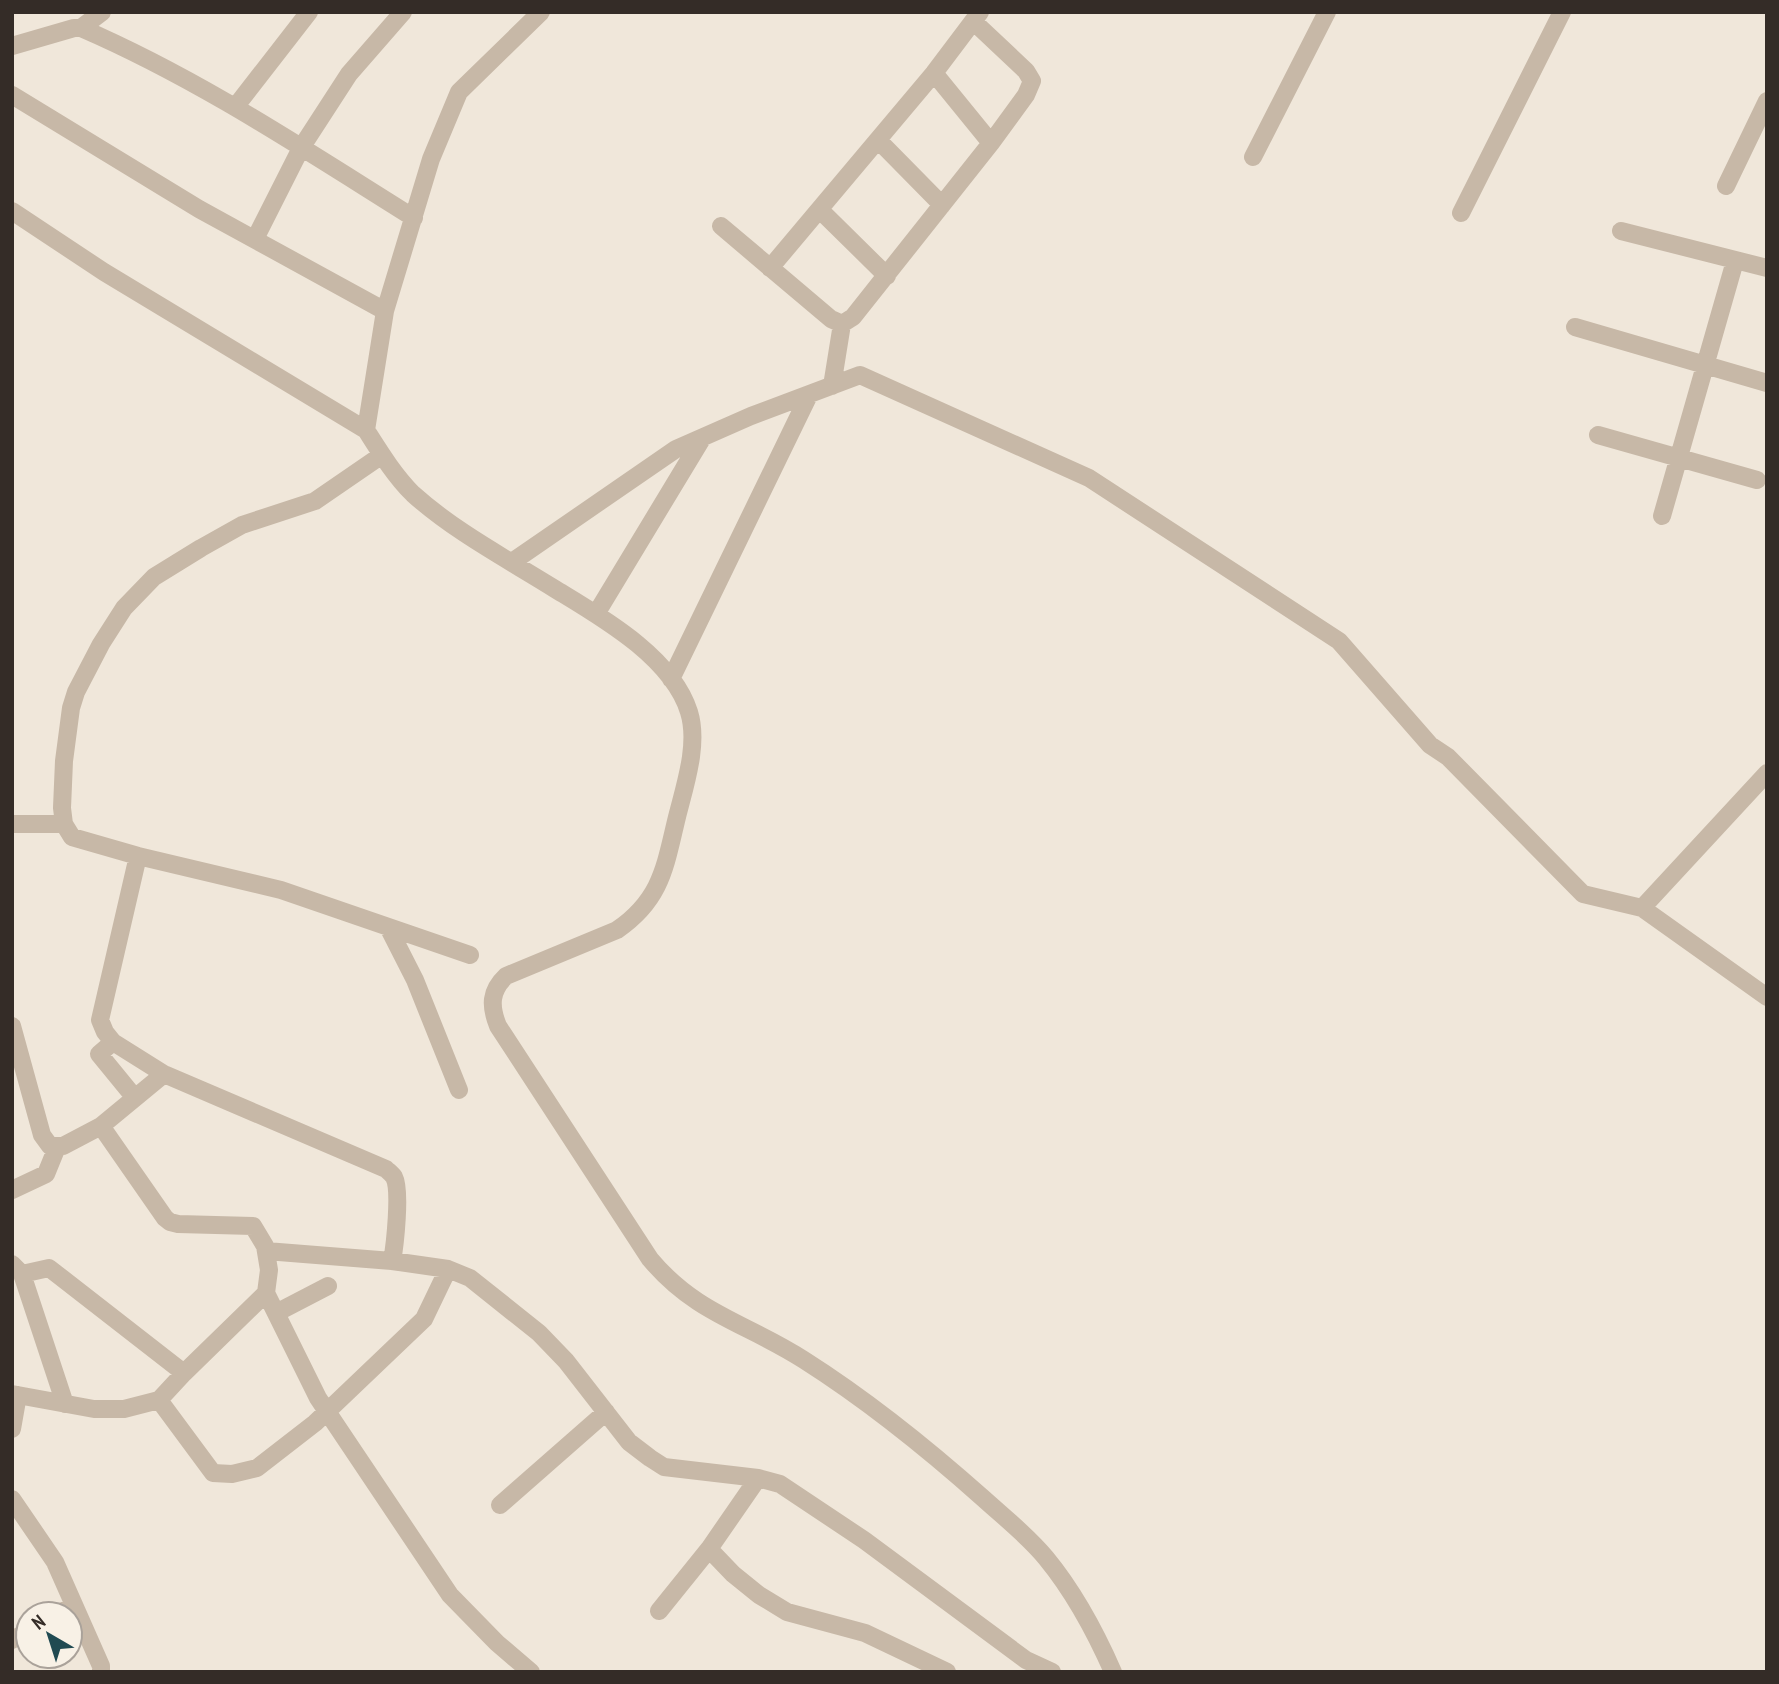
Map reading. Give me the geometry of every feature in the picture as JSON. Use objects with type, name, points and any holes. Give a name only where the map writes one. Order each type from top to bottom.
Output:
[{"type":"street","points":[[12,46],[102,12]]},
{"type":"street","points":[[236,106],[309,12]]},
{"type":"street","points":[[255,239],[301,148],[349,74],[403,12]]},
{"type":"street","points":[[1253,157],[1327,12]]},
{"type":"street","points":[[1461,213],[1562,12]]},
{"type":"street","points":[[366,430],[385,311],[431,159],[459,92],[539,13]]},
{"type":"street","points":[[770,268],[934,73],[977,17],[1032,81],[1026,95],[887,276],[853,317],[842,324],[832,386]]},
{"type":"street","points":[[74,23],[236,106],[414,218]]},
{"type":"street","points":[[934,73],[991,142]]},
{"type":"street","points":[[12,95],[199,209],[385,311]]},
{"type":"street","points":[[1726,186],[1767,101]]},
{"type":"street","points":[[878,140],[942,205]]},
{"type":"street","points":[[821,210],[887,276]]},
{"type":"street","points":[[12,211],[104,272],[366,430],[392,470],[414,494],[457,527],[625,632],[671,679],[690,713],[692,754],[664,871],[650,900],[633,919],[617,930],[506,976],[498,984],[492,1003],[498,1026],[650,1259],[664,1276],[681,1292],[716,1315],[803,1359],[929,1450],[1024,1534],[1045,1557],[1094,1629],[1113,1672]]},
{"type":"street","points":[[721,226],[831,319],[842,324]]},
{"type":"street","points":[[1621,231],[1767,268]]},
{"type":"street","points":[[1662,516],[1735,261]]},
{"type":"street","points":[[1575,327],[1767,383]]},
{"type":"street","points":[[512,562],[676,449],[860,375],[1089,478],[1339,641],[1430,745],[1448,757],[1583,894],[1642,908],[1767,997]]},
{"type":"street","points":[[671,679],[809,395]]},
{"type":"street","points":[[1598,435],[1757,480]]},
{"type":"street","points":[[596,614],[703,437]]},
{"type":"street","points":[[382,455],[315,501],[242,525],[201,548],[154,577],[124,608],[101,644],[76,692],[71,708],[64,761],[64,824],[72,837],[138,856],[281,890],[470,956]]},
{"type":"street","points":[[1642,908],[1767,773]]},
{"type":"street","points":[[12,824],[64,824]]},
{"type":"street","points":[[138,856],[100,1020],[105,1032],[113,1042],[164,1074],[386,1169],[393,1175],[396,1184],[396,1239],[392,1261]]},
{"type":"street","points":[[388,927],[415,980],[459,1090]]},
{"type":"street","points":[[12,1026],[43,1135],[50,1146],[63,1146],[101,1126],[164,1074]]},
{"type":"street","points":[[113,1042],[99,1054],[135,1098]]},
{"type":"street","points":[[101,1126],[170,1222],[253,1226],[266,1251],[269,1270],[266,1293],[318,1398],[450,1595],[497,1643],[531,1672]]},
{"type":"street","points":[[12,1190],[46,1174],[57,1147]]},
{"type":"street","points":[[266,1251],[392,1261],[448,1269],[470,1278],[539,1333],[566,1361],[638,1450],[664,1466],[758,1478],[780,1484],[801,1495],[1042,1671]]},
{"type":"street","points":[[65,1404],[17,1269],[49,1269],[184,1373]]},
{"type":"street","points":[[159,1401],[213,1474],[232,1474],[257,1468],[327,1411],[424,1319],[448,1269]]},
{"type":"street","points":[[276,1312],[328,1286]]},
{"type":"street","points":[[12,1429],[15,1395],[94,1409],[124,1409],[159,1401],[266,1293]]},
{"type":"street","points":[[500,1504],[606,1412]]},
{"type":"street","points":[[659,1611],[709,1549],[758,1478]]},
{"type":"street","points":[[12,1499],[55,1562],[64,1600]]},
{"type":"street","points":[[709,1549],[733,1574],[759,1595],[787,1612],[865,1633],[943,1671]]},
{"type":"street","points":[[84,1642],[101,1672]]}]
